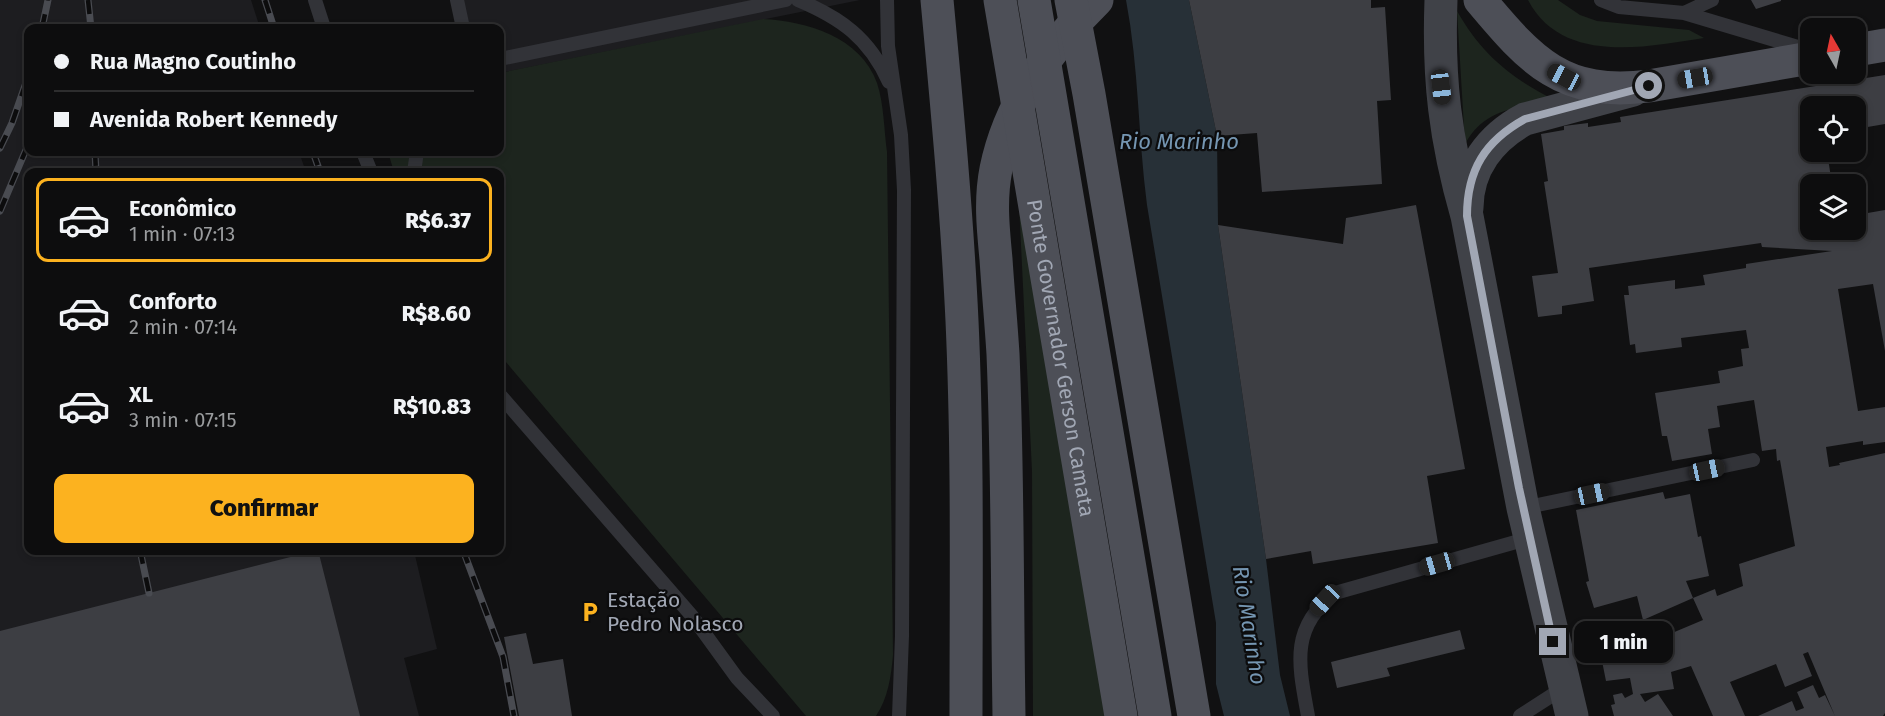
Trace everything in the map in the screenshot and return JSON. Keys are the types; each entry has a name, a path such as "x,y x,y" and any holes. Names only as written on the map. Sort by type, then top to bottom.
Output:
{"main road":[{"path":"937,0 953,181 962,323 966,444 966,716"},
{"name":"Ponte Governador Gerson Camata","path":"1000,0 1121,716"},
{"name":"Ponte Governador Gerson Camata","path":"1034,0 1155,716"},
{"path":"1441,0 1439,43 1446,131 1467,216 1526,523 1568,702"},
{"path":"1480,0 1512,39 1544,67 1584,84 1628,89 1800,60"},
{"path":"1490,0 1500,22 1512,39"},
{"path":"1009,716 1003,364 992,195 1003,142 1018,108 1035,75 1083,5"},
{"path":"1083,5 1089,94 1194,716"},
{"path":"1866,48 1885,45"},
{"path":"1467,216 1467,198 1471,179 1478,163 1488,147 1511,126 1525,119 1649,86"}],"lane":[{"path":"315,0 323,24"},
{"path":"457,0 462,24"},
{"path":"504,58 786,0"},
{"path":"798,0 828,13 857,35 880,63 895,94"},
{"path":"887,0 888,46 904,190 902,624 899,716"},
{"path":"1601,0 1619,7 1648,5 1683,7 1800,47"},
{"path":"1683,7 1712,0"},
{"path":"504,400 692,615 737,678 773,716"},
{"path":"1308,716 1300,672 1300,645 1309,620 1325,600 1335,593 1526,523 1753,460"},
{"path":"1520,716 1568,702"}],"shaded area":[{"path":"0,0 251,0 259,24 24,24 24,156 300,156 305,168 24,168 24,555 415,555 437,649 404,658 419,716 0,716"},
{"path":"451,0 860,0 504,72 504,24 456,24"},
{"path":"1528,0 1558,0 1580,15 1597,21 1689,30 1704,38 1632,47 1607,47 1583,43 1562,35 1543,21"},
{"path":"1457,11 1477,41 1500,64 1526,84 1557,101 1517,108 1493,116 1473,132 1465,144"},
{"path":"763,19 797,23 830,34 858,54 869,67 877,83 881,100 887,152 893,655 888,687 876,716 806,716 504,360 504,168 393,168 389,156 504,156 504,72"},
{"path":"1019,204 1108,716 1033,716 1032,471"}],"water":[{"name":"Rio Marinho","path":"1126,0 1189,0 1217,136 1218,225 1266,559 1280,675 1290,716 1224,716 1216,684 1216,623 1147,205 1134,51"}],"building":[{"path":"1189,0 1371,0 1371,8 1385,7 1391,100 1377,101 1382,184 1262,192 1257,133 1217,136"},
{"path":"1751,0 1781,0 1781,1 1756,9"},
{"path":"1885,75 1885,124 1866,127 1866,96 1800,96 1800,162 1829,162 1830,174 1800,174 1800,240 1866,240 1866,213 1885,210 1885,351 1873,284 1838,289 1858,411 1885,407 1885,442 1863,445 1863,441 1826,447 1829,467 1885,453 1885,713 1883,716 1835,716 1808,652 1803,654 1812,676 1785,687 1776,664 1730,682 1745,716 1713,716 1691,666 1671,672 1674,689 1640,694 1645,702 1658,694 1673,716 1614,716 1611,705 1615,704 1613,695 1622,693 1625,698 1633,694 1630,678 1606,681 1601,656 1665,636 1703,620 1693,598 1715,589 1717,596 1743,586 1739,564 1795,546 1780,460 1777,461 1776,449 1762,451 1754,400 1717,406 1720,427 1708,429 1712,454 1672,461 1667,436 1662,436 1655,393 1720,383 1718,371 1743,366 1741,349 1749,348 1746,330 1681,338 1682,347 1636,353 1635,344 1630,345 1624,295 1629,295 1628,286 1675,280 1675,289 1705,285 1703,275 1746,268 1746,264 1832,251 1762,247 1761,243 1589,268 1594,301 1562,306 1562,314 1538,317 1532,276 1558,273 1544,182 1548,181 1541,134 1564,130 1564,126 1588,123 1588,127 1621,122 1620,117 1828,84 1866,84 1866,78"},
{"path":"1416,205 1465,469 1427,476 1438,543 1313,564 1311,551 1266,559 1218,225 1343,244 1346,218"},
{"path":"1663,492 1665,499 1690,494 1698,537 1701,536 1709,576 1686,581 1693,598 1643,620 1637,596 1594,608 1586,582 1589,581 1576,510"},
{"path":"298,555 319,555 360,716 0,716 0,631"},
{"path":"1460,630 1465,649 1387,668 1390,676 1337,688 1331,662"},
{"path":"526,633 533,664 563,659 572,716 519,716 504,637"},
{"path":"1813,685 1819,698 1825,695 1835,716 1758,716 1792,701 1796,711 1804,708 1797,692"}],"railway":[{"path":"43,24 48,0"},
{"path":"88,0 91,24"},
{"path":"265,0 273,24"},
{"path":"0,148 24,88"},
{"path":"0,211 24,154"},
{"path":"95,156 96,168"},
{"path":"314,156 319,168"},
{"path":"141,555 149,593"},
{"path":"465,555 503,657 514,716"}],"place":[{"name":"Estação Pedro Nolasco","path":"590,612"}],"route":[{"path":"1553,642 1519,488 1467,216 1467,198 1471,179 1478,163 1488,147 1511,126 1525,119 1649,86"}]}
